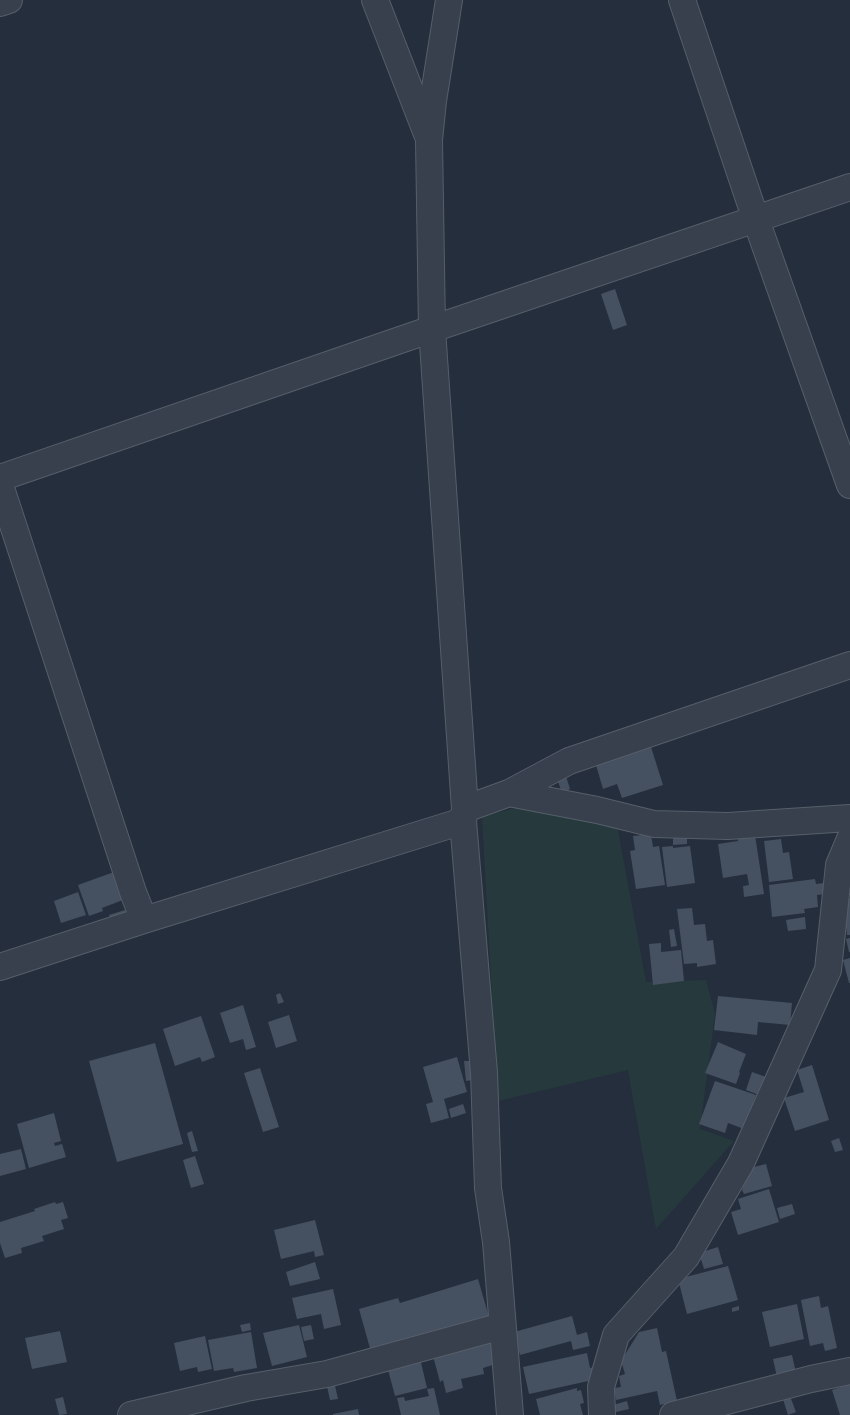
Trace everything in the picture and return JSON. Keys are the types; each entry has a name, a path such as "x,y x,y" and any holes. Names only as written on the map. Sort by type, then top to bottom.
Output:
{"street":[{"path":"0,3 9,0"},
{"path":"375,0 429,140"},
{"path":"449,0 432,101 429,140 432,329 464,815 484,1073 488,1188 496,1242 510,1415"},
{"path":"682,0 756,220 850,484"},
{"path":"0,478 850,187"},
{"path":"0,485 133,892 144,920"},
{"path":"0,967 464,815 569,761 850,665"},
{"path":"509,793 597,810 654,824 728,826 850,818"},
{"path":"602,1415 600,1387 616,1335 686,1257 741,1163 828,970 840,865 850,839"},
{"path":"132,1415 246,1388 327,1374 502,1326"},
{"path":"673,1415 811,1379 850,1372"}],"green space":[{"path":"519,807 617,825 646,982 706,980 715,1014 700,1129 734,1141 656,1229 628,1070 498,1101 482,817"}],"building":[{"path":"615,289 627,325 613,330 601,294"},
{"path":"651,747 663,785 622,798 617,784 603,789 596,765"},
{"path":"565,773 570,789 562,793 556,776"},
{"path":"651,834 653,847 659,846 665,885 636,889 630,851 635,850 633,836"},
{"path":"755,835 764,894 744,897 743,886 749,885 747,874 723,878 718,844 738,841 738,838"},
{"path":"673,838 687,838 687,844 673,845"},
{"path":"781,839 783,853 789,852 793,879 769,882 764,841"},
{"path":"673,846 673,848 690,846 695,883 667,887 662,847"},
{"path":"114,872 123,900 102,908 103,911 89,916 78,885"},
{"path":"815,879 816,884 824,883 825,894 817,895 818,907 804,909 805,913 772,917 769,885"},
{"path":"78,892 86,915 61,923 54,901"},
{"path":"850,898 850,935 847,935 843,899"},
{"path":"692,908 694,925 705,924 707,941 713,940 716,964 697,967 697,963 684,964 677,909"},
{"path":"125,910 126,916 111,921 109,915"},
{"path":"805,917 806,929 788,931 786,920"},
{"path":"674,929 677,946 671,947 669,930"},
{"path":"850,938 850,952 849,952 846,939"},
{"path":"661,943 661,952 681,950 684,981 653,985 649,944"},
{"path":"850,958 850,983 849,983 843,960"},
{"path":"280,993 284,1002 278,1004 276,995"},
{"path":"718,996 792,1003 790,1025 758,1022 757,1035 714,1030"},
{"path":"243,1005 256,1047 246,1050 243,1039 230,1043 220,1013"},
{"path":"289,1015 297,1041 276,1048 268,1022"},
{"path":"201,1016 215,1057 202,1062 200,1057 175,1066 163,1029"},
{"path":"718,1042 746,1054 736,1084 705,1073"},
{"path":"155,1043 183,1144 117,1162 89,1061"},
{"path":"457,1057 467,1092 444,1099 449,1118 431,1123 426,1104 433,1102 423,1067"},
{"path":"464,1061 471,1061 473,1080 466,1081"},
{"path":"812,1065 829,1120 795,1131 784,1098 804,1092 797,1070"},
{"path":"260,1068 279,1127 263,1132 244,1073"},
{"path":"752,1072 766,1077 759,1095 746,1090"},
{"path":"715,1081 756,1095 744,1129 728,1123 725,1133 699,1124"},
{"path":"463,1104 466,1113 451,1118 449,1109"},
{"path":"54,1113 61,1141 54,1143 55,1146 62,1144 66,1157 29,1168 17,1124"},
{"path":"192,1131 198,1151 192,1152 187,1133"},
{"path":"839,1138 843,1150 835,1152 831,1141"},
{"path":"21,1149 26,1169 0,1176 0,1154"},
{"path":"195,1156 204,1184 191,1188 183,1160"},
{"path":"766,1164 772,1186 744,1194 742,1190 750,1168"},
{"path":"769,1189 779,1222 738,1235 731,1212 741,1209 738,1199"},
{"path":"55,1202 56,1204 63,1202 68,1218 61,1220 64,1229 42,1236 44,1241 21,1248 22,1253 5,1258 0,1243 0,1222 35,1211 34,1209"},
{"path":"792,1204 795,1214 780,1219 777,1208"},
{"path":"315,1220 324,1255 315,1257 314,1251 281,1259 274,1230"},
{"path":"718,1247 723,1264 704,1269 699,1253"},
{"path":"315,1262 320,1279 290,1286 286,1272"},
{"path":"728,1266 738,1300 687,1314 678,1279"},
{"path":"478,1279 489,1317 371,1352 359,1309 398,1298 400,1303"},
{"path":"333,1289 341,1325 324,1329 321,1314 297,1319 292,1298"},
{"path":"819,1296 821,1308 828,1306 837,1348 825,1351 823,1343 810,1346 801,1300"},
{"path":"797,1304 804,1339 770,1347 762,1312"},
{"path":"739,1306 739,1310 732,1312 732,1308"},
{"path":"572,1316 577,1335 587,1332 590,1346 573,1350 571,1341 520,1355 514,1332"},
{"path":"250,1323 251,1330 242,1332 240,1325"},
{"path":"299,1325 307,1357 272,1366 263,1333"},
{"path":"311,1325 314,1339 304,1341 301,1327"},
{"path":"657,1328 662,1352 666,1351 677,1401 660,1405 657,1391 616,1400 614,1388 621,1387 619,1376 625,1374 621,1361 639,1332"},
{"path":"60,1331 67,1362 32,1369 25,1338"},
{"path":"251,1332 257,1368 234,1372 233,1368 214,1371 208,1340"},
{"path":"205,1336 212,1369 198,1372 197,1367 180,1371 174,1343"},
{"path":"490,1342 496,1364 483,1368 484,1374 461,1379 463,1388 446,1393 443,1380 440,1382 432,1352"},
{"path":"587,1353 590,1368 599,1366 593,1380 529,1394 523,1367"},
{"path":"792,1355 796,1373 777,1377 773,1359"},
{"path":"420,1358 427,1388 395,1396 387,1366"},
{"path":"334,1381 338,1399 330,1400 326,1382"},
{"path":"850,1384 850,1415 840,1415 832,1390"},
{"path":"434,1388 440,1415 401,1415 397,1398 404,1397 405,1401 429,1396 427,1389"},
{"path":"577,1388 577,1391 581,1390 584,1403 580,1404 583,1415 540,1415 536,1399"},
{"path":"790,1396 796,1412 788,1415 783,1399"},
{"path":"63,1397 67,1414 59,1415 55,1399"},
{"path":"627,1401 629,1409 616,1412 613,1405"},
{"path":"358,1409 359,1415 333,1415 333,1414"}]}
